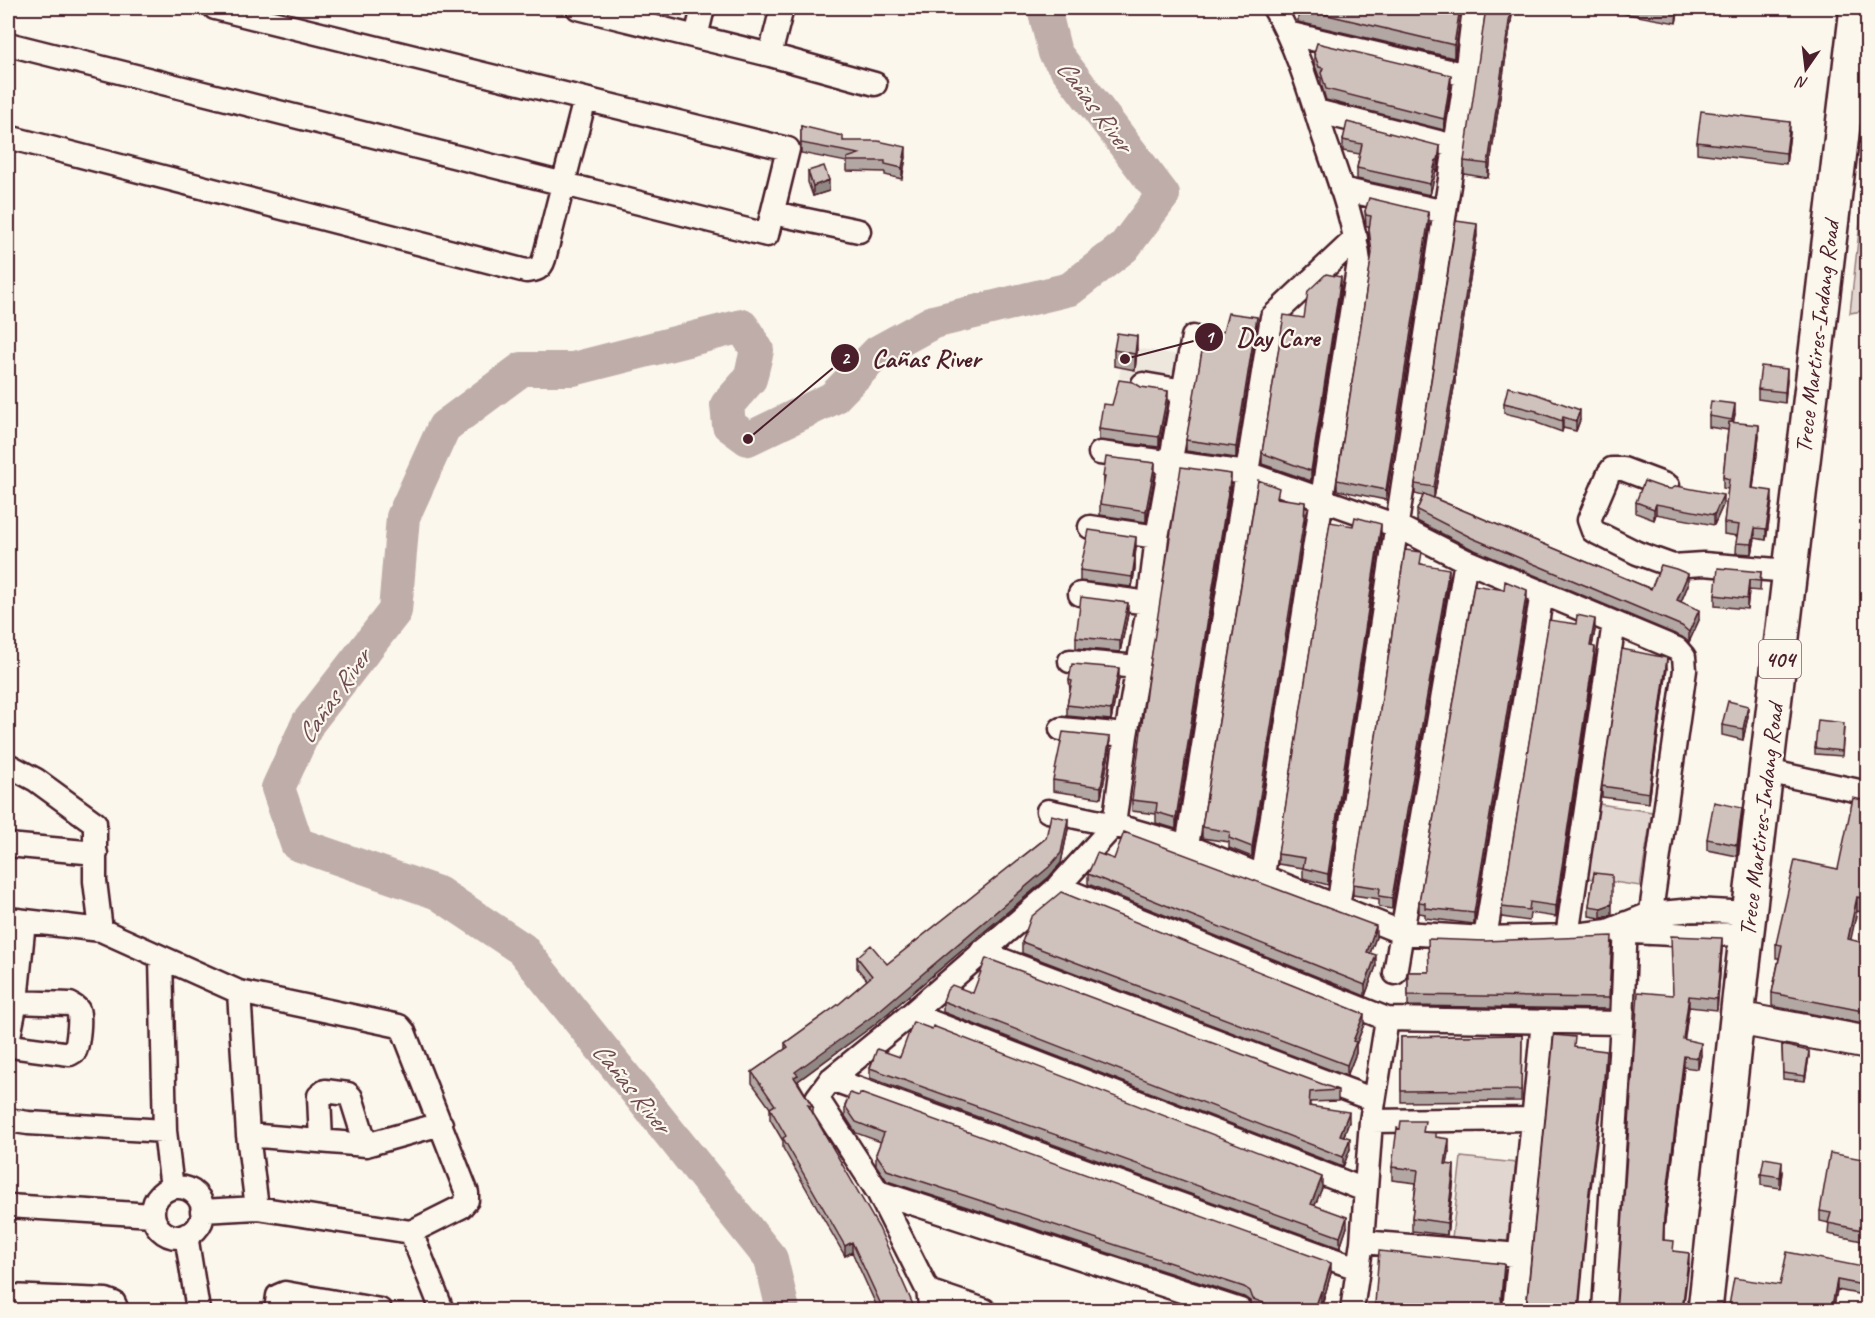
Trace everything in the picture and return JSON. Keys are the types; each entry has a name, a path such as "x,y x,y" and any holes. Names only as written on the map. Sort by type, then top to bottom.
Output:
{"main road":[{"name":"Trece Martires-Indang Road","path":"1705,1311 1737,1018 1857,8"}],"street":[{"path":"8,44 767,235 788,148 585,99 249,12 215,8"},
{"path":"578,8 620,13 696,37 875,84"},
{"path":"696,37 703,8"},
{"path":"770,55 782,8"},
{"path":"1263,875 1359,262 1356,238 1316,111 1287,33 1274,8"},
{"path":"1338,908 1466,75 1474,8"},
{"path":"1287,33 1466,75"},
{"path":"8,137 526,271 536,270 542,266 585,99"},
{"path":"1316,111 1454,146"},
{"path":"1341,189 1445,212"},
{"path":"773,213 859,231"},
{"path":"1187,846 1272,317 1356,238"},
{"path":"984,1311 929,1301 878,1192 817,1098 831,1079 911,1014 1058,886 1114,825 1126,735 1149,603 1157,537 1192,338"},
{"path":"1143,384 1184,391"},
{"path":"1100,453 1246,473 1397,526 1466,561 1677,649 1684,657 1685,670 1632,927 1622,1023 1604,1311"},
{"path":"1668,486 1623,469 1612,469 1589,520 1590,526 1593,531 1637,553 1673,566 1703,564 1790,571"},
{"path":"1090,526 1157,537"},
{"path":"1395,973 1466,561"},
{"path":"1485,938 1542,593"},
{"path":"1080,594 1149,603"},
{"path":"1567,936 1614,623"},
{"path":"1070,661 1138,667"},
{"path":"1061,729 1126,735"},
{"path":"8,765 36,780 95,823 95,881 101,930"},
{"path":"1767,771 1868,793"},
{"path":"1048,811 1114,825 1187,846 1403,933 1449,938 1567,936 1632,927 1693,910 1748,924"},
{"path":"8,846 96,854"},
{"path":"1058,886 1387,1019 1622,1023"},
{"path":"16,1002 16,920 101,930 239,992 399,1026 404,1032 468,1193 467,1200 461,1207 411,1232 257,1208 202,1211"},
{"path":"981,952 1373,1110 1533,1119"},
{"path":"161,957 165,1131 172,1188"},
{"path":"239,992 248,1135 257,1208"},
{"path":"911,1014 1365,1190"},
{"path":"1737,1018 1868,1043"},
{"path":"1352,1311 1362,1242 1373,1110 1387,1019"},
{"path":"1514,1311 1543,1021"},
{"path":"831,1079 1357,1268"},
{"path":"321,1141 319,1096 325,1091 344,1093 351,1097 366,1145"},
{"path":"8,1120 165,1131"},
{"path":"248,1135 366,1145 441,1124"},
{"path":"181,1187 196,1196 202,1211 198,1226 186,1235 178,1237 161,1230 153,1215 153,1205 164,1191 181,1187"},
{"path":"878,1192 1240,1311"},
{"path":"8,1206 153,1215"},
{"path":"411,1232 442,1311"},
{"path":"186,1235 198,1311"},
{"path":"1362,1242 1519,1255"},
{"path":"276,1311 278,1296 285,1293 380,1311"},
{"path":"8,1296 106,1300 114,1303 117,1311"}],"shaded area":[{"path":"1867,158 1867,310 1850,313"},
{"path":"1124,346 1186,356 1181,388 1119,378"},
{"path":"1599,804 1652,812 1640,886 1587,878"},
{"path":"1461,1157 1516,1163 1507,1244 1452,1238"}],"building":[{"path":"1298,8 1460,8 1454,45"},
{"path":"1486,8 1511,8 1488,164 1464,161"},
{"path":"1317,43 1451,75 1444,119 1326,89 1321,73 1323,68 1319,67 1314,53"},
{"path":"1701,111 1790,122 1786,153 1697,142"},
{"path":"1347,122 1440,146 1430,184 1357,168 1362,144 1343,140"},
{"path":"801,126 843,136 843,141 878,141 906,147 902,168 885,164 885,161 847,161 847,158 859,154 801,143"},
{"path":"824,166 829,180 813,186 808,171"},
{"path":"1369,198 1428,212 1429,217 1386,490 1337,480 1372,253 1369,229 1371,216 1366,215 1365,211"},
{"path":"1456,221 1477,224 1453,372 1455,372 1434,487 1415,484"},
{"path":"1326,274 1341,277 1311,471 1262,453 1284,315 1304,318 1308,291"},
{"path":"1228,313 1257,317 1236,447 1186,440 1206,329 1223,332"},
{"path":"1117,333 1137,336 1135,354 1114,350"},
{"path":"1761,366 1787,369 1785,392 1758,389"},
{"path":"1119,380 1133,382 1141,387 1168,391 1159,437 1099,429 1103,404 1112,405"},
{"path":"1508,387 1536,394 1580,410 1576,421 1563,417 1562,421 1537,411 1504,403"},
{"path":"1711,401 1735,404 1732,420 1709,416"},
{"path":"1729,422 1759,425 1752,488 1772,491 1766,529 1755,528 1752,544 1736,543 1739,525 1724,523 1729,479 1723,477"},
{"path":"1868,436 1868,454 1865,454"},
{"path":"1106,457 1155,463 1146,511 1100,504"},
{"path":"1181,467 1231,474 1176,818 1156,812 1157,803 1132,800 1147,685"},
{"path":"1258,480 1279,488 1277,498 1305,502 1252,847 1229,838 1230,832 1202,827"},
{"path":"1644,481 1664,488 1671,489 1677,486 1723,495 1714,515 1656,504 1654,509 1636,502"},
{"path":"1424,494 1651,589 1661,565 1688,574 1677,600 1699,610 1689,632 1682,626 1472,538 1417,510"},
{"path":"1355,517 1381,524 1328,874 1303,868 1305,858 1278,854 1330,522 1353,526"},
{"path":"1089,530 1136,537 1132,577 1080,570"},
{"path":"1405,550 1422,552 1420,564 1449,569 1392,898 1379,896 1380,888 1353,884"},
{"path":"1718,568 1761,572 1760,581 1749,580 1747,599 1715,595"},
{"path":"1505,581 1527,590 1474,913 1425,908 1425,903 1419,902 1474,585 1504,590"},
{"path":"1081,597 1128,603 1120,641 1076,637"},
{"path":"1577,615 1595,619 1590,646 1595,647 1556,906 1530,902 1529,910 1502,907 1549,620 1576,624"},
{"path":"1622,649 1667,658 1649,793 1602,786"},
{"path":"1072,664 1119,668 1111,710 1067,705 1072,681 1069,680"},
{"path":"1728,701 1748,706 1743,729 1722,725"},
{"path":"1818,720 1844,723 1842,751 1815,748"},
{"path":"1063,732 1110,737 1101,787 1053,780"},
{"path":"1853,798 1868,801 1868,900 1857,897 1848,939 1868,944 1868,1012 1772,993 1782,945 1776,944 1795,860 1838,869"},
{"path":"1714,802 1742,808 1737,845 1707,839"},
{"path":"1051,815 1068,819 1061,853 1049,867 874,1015 795,1072 798,1075 794,1077 813,1107 808,1105 879,1228 914,1307 907,1311 884,1311 852,1242 845,1246 783,1138 786,1136 770,1108 775,1105 752,1072 788,1047 785,1043 839,1004 872,976 857,957 871,945 887,964 1046,838"},
{"path":"1124,832 1376,926 1367,952 1376,955 1365,985 1088,874 1097,853 1114,859"},
{"path":"1594,873 1612,875 1612,904 1601,908 1589,906"},
{"path":"1061,892 1364,1014 1353,1041 1356,1042 1347,1065 1022,942 1031,917"},
{"path":"1612,936 1609,998 1408,995 1408,972 1429,972 1428,939 1485,941"},
{"path":"1671,936 1722,938 1717,999 1689,996 1683,1039 1701,1043 1698,1058 1684,1056 1663,1240 1674,1241 1673,1251 1689,1253 1682,1311 1611,1311 1616,1306 1617,1300 1638,992 1673,995"},
{"path":"986,958 1338,1090 1310,1092 1309,1106 1349,1112 1340,1135 1350,1138 1343,1157 943,1001 947,990 952,985 973,993"},
{"path":"913,1022 932,1029 933,1026 1322,1177 1311,1204 1347,1217 1340,1237 870,1068 877,1049 900,1057"},
{"path":"1522,1035 1521,1090 1401,1091 1401,1037"},
{"path":"1554,1035 1575,1037 1574,1047 1606,1051 1589,1192 1578,1311 1521,1311 1525,1308 1527,1301"},
{"path":"1782,1045 1809,1051 1805,1076 1783,1073"},
{"path":"850,1093 859,1096 860,1093 1331,1263 1323,1291 1321,1291 1314,1311 1285,1311 1253,1299 1250,1291 1244,1287 887,1170 876,1154 884,1133 856,1122 845,1106"},
{"path":"1401,1121 1425,1121 1423,1132 1436,1133 1436,1137 1449,1139 1445,1164 1454,1165 1447,1223 1412,1218 1418,1170 1392,1167 1397,1128 1400,1129"},
{"path":"1830,1153 1868,1160 1868,1199 1862,1230 1828,1223 1831,1213 1820,1211"},
{"path":"1764,1158 1782,1161 1780,1177 1761,1174"},
{"path":"1379,1251 1504,1264 1501,1298 1502,1305 1507,1311 1442,1311 1375,1304"},
{"path":"1787,1252 1868,1268 1868,1286 1837,1280 1831,1311 1728,1311 1734,1278 1780,1285"}],"waterway":[{"name":"Cañas River","path":"783,1310 771,1259 522,949 438,893 297,844 278,788 308,723 395,611 403,517 444,427 522,369 573,369 742,326 757,350 750,379 727,405 729,425 748,439 833,398 878,352 933,322 1070,289 1124,247 1163,195 1055,53 1044,8"}],"place":[{"name":"Day Care","path":"1125,359"},
{"name":"Cañas River","path":"748,439"}]}
